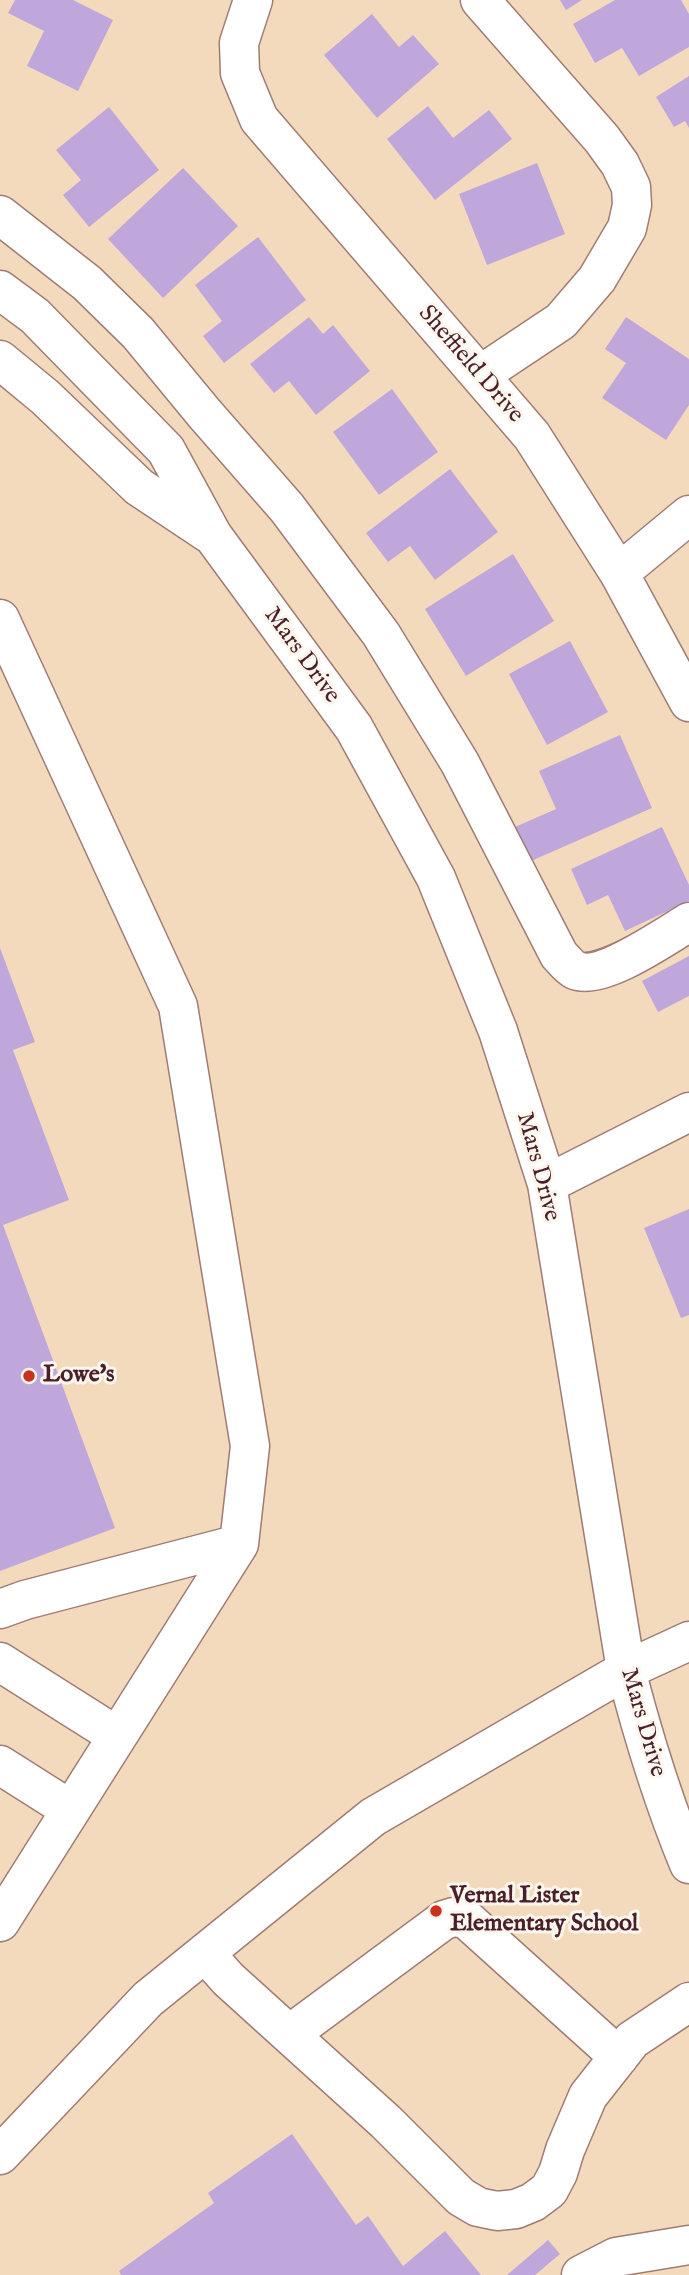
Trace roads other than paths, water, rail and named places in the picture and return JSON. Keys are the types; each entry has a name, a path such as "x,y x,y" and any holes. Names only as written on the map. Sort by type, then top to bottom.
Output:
{"street":[{"name":"Sheffield Drive","path":"253,0 239,43 240,73 259,120 532,436 619,573 689,702"},
{"path":"480,0 603,139 631,187 632,205 627,229 597,279 561,321 480,375"},
{"path":"0,215 87,284 138,333 287,508 381,634 460,763 559,955 575,970 601,970 689,922"},
{"name":"Mars Drive","path":"0,290 35,316 166,450 213,536 354,728 436,878 498,1031 547,1184 626,1670 646,1747 689,1864"},
{"name":"Mars Drive","path":"0,360 45,397 139,487 213,536"},
{"path":"619,573 689,515"},
{"path":"0,620 178,1006 250,1446 239,1544 71,1810 4,1904"},
{"path":"547,1184 689,1112"},
{"path":"0,1609 25,1600 239,1544"},
{"path":"0,2155 148,1999 373,1817 626,1670 689,1641"},
{"path":"0,1662 117,1736"},
{"path":"0,1765 71,1810"},
{"path":"290,2035 444,1920 454,1917 467,1919 619,2057"},
{"path":"205,1953 228,1979 386,2122 461,2197 478,2207 497,2211 516,2209 533,2202 548,2190 558,2174 587,2096 632,2040 689,2002"},
{"path":"580,2275 616,2257 632,2265 689,2245"}],"place":[{"name":"Lowe's","path":"29,1376"},
{"name":"Vernal Lister Elementary School","path":"436,1911"}]}
